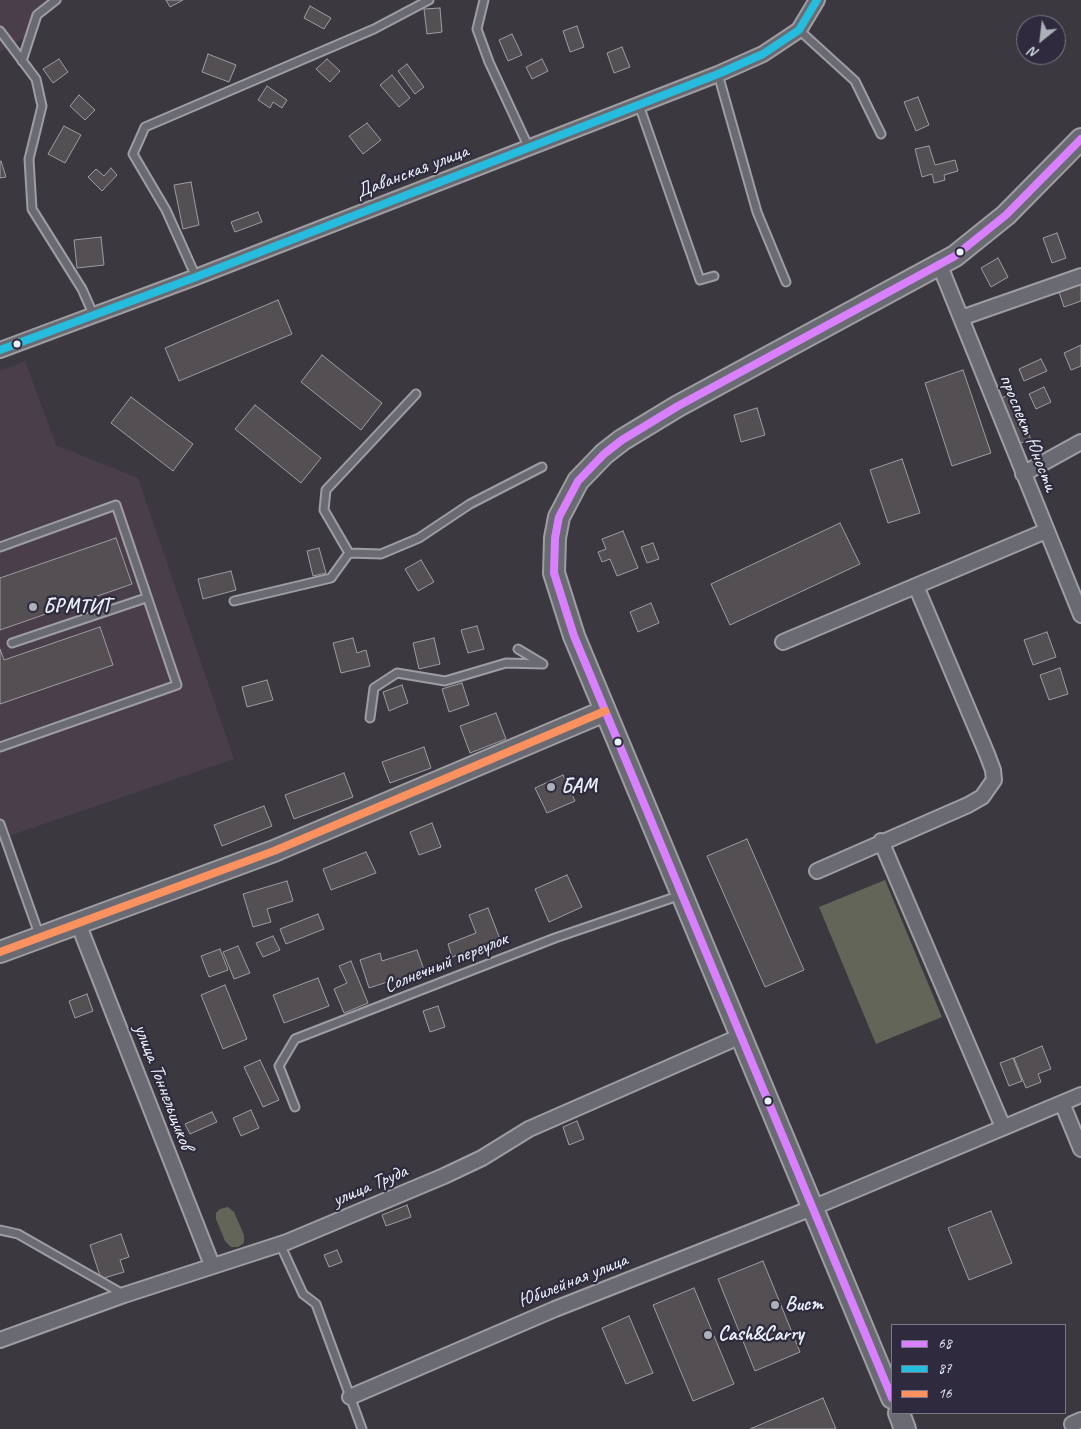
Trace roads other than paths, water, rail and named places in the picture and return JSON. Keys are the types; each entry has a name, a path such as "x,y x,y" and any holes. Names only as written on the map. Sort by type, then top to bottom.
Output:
{"street":[{"name":"Даванская улица","path":"0,350 196,277 718,74 764,54 799,30 817,0"},
{"path":"891,1396 568,621 554,573 554,548 559,517 578,481 604,454 647,423 940,266 970,245 1006,215 1081,138"},
{"name":"проспект Юности","path":"940,266 1081,615"},
{"path":"960,318 1081,276"},
{"path":"1023,474 1081,442"},
{"path":"783,642 1046,531"},
{"path":"817,871 881,841 975,802 990,788 994,776 988,754 916,586"},
{"path":"0,952 274,851 605,711"},
{"path":"881,841 1003,1128"},
{"name":"улица Тоннельщиков","path":"78,923 212,1266"},
{"name":"улица Труда","path":"0,1340 124,1295 280,1244 444,1176 482,1158 529,1129 741,1036"},
{"name":"Юбилейная улица","path":"350,1397 548,1312 812,1208 1081,1095"},
{"path":"1062,1103 1081,1148"},
{"path":"898,1414 905,1429"}],"lane":[{"path":"22,61 37,15 56,0"},
{"path":"196,277 166,210 133,154 145,127 183,109 251,83 365,33 429,0"},
{"path":"484,0 477,29 489,62 529,148"},
{"path":"799,30 855,81 880,134"},
{"path":"0,31 36,79 42,106 29,159 32,209 82,289 94,316"},
{"path":"718,74 757,212 786,282"},
{"path":"639,105 700,280 714,276"},
{"path":"349,553 324,510 326,490 416,394"},
{"path":"349,553 381,554 412,541 470,504 542,468"},
{"path":"0,546 116,505 177,685 0,747"},
{"path":"234,601 331,578 349,553"},
{"path":"12,643 146,598"},
{"path":"370,718 374,688 397,673 445,681 506,663 543,664 518,649"},
{"path":"0,824 40,937"},
{"name":"Солнечный переулок","path":"295,1107 279,1066 295,1040 555,938 681,895"},
{"path":"0,1230 18,1234 124,1295"},
{"path":"280,1244 303,1294 316,1304 362,1429"}],"place":[{"name":"БРМТИТ","path":"33,607"},
{"name":"БАМ","path":"551,787"},
{"name":"Вист","path":"775,1305"},
{"name":"Cash&Carry","path":"708,1335"}]}
